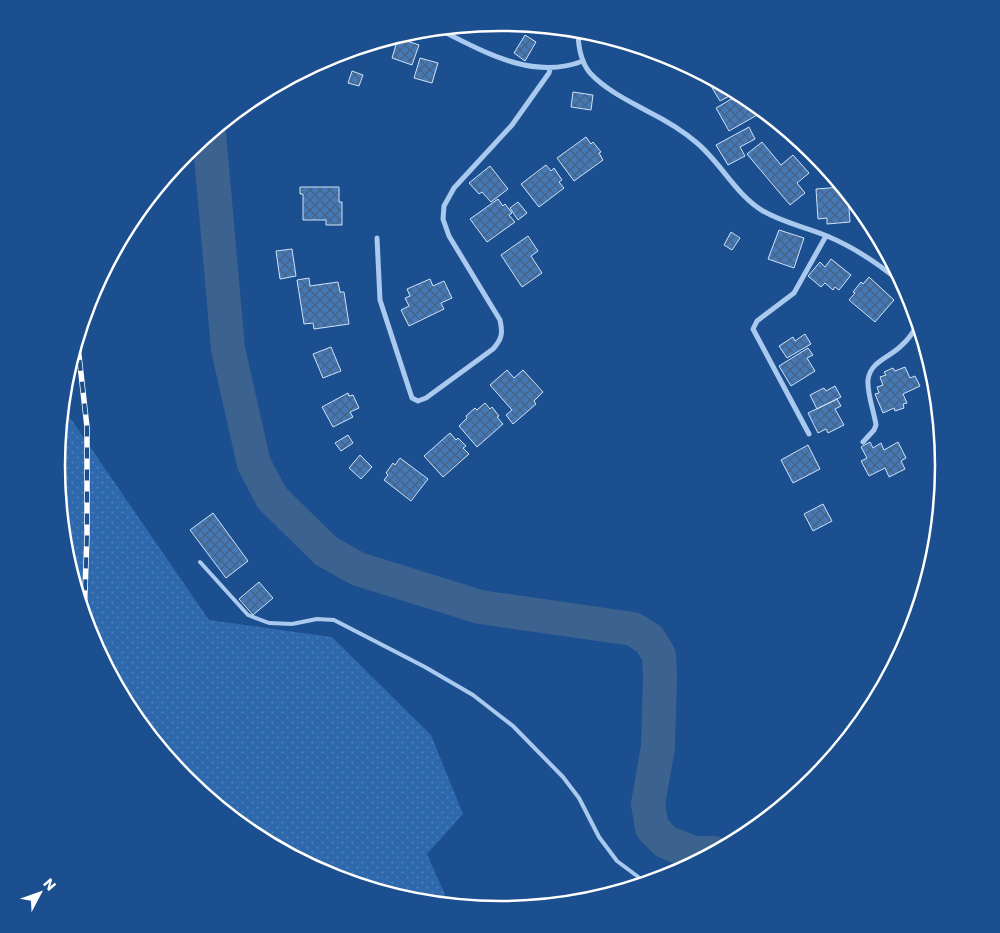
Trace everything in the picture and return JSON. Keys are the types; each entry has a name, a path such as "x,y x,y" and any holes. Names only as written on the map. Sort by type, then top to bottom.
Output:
{"street":[{"path":"449,34 503,60 527,66 569,67 583,61"},
{"path":"578,39 583,61 590,72 612,92 678,128 699,144 758,208 774,217 856,248 889,273"},
{"path":"377,238 380,300 412,398 418,401 426,398 500,342 503,332 500,320 449,236 443,219 444,206 454,188 512,125 549,73 550,68"},
{"path":"809,434 753,328 757,321 794,293 826,236"},
{"path":"863,442 876,425 869,392 868,380 870,373 878,362 901,347 913,331"}],"lane":[{"path":"200,562 248,615 269,623 292,624 317,619 334,620 425,667 473,695 513,726 563,777 578,798 599,837 617,861 641,879"}],"shaded area":[{"path":"68,414 209,620 332,637 431,735 463,814 427,854 447,898 387,887 333,869 282,843 235,812 192,774 155,731 123,684 110,659 98,633 80,579 68,523 65,466"}],"building":[{"path":"525,35 536,42 525,61 514,53"},
{"path":"408,41 419,45 412,65 392,58 396,44"},
{"path":"420,58 438,63 432,83 414,78"},
{"path":"352,71 363,75 359,86 348,83"},
{"path":"711,86 728,97 720,101"},
{"path":"573,92 593,95 591,110 571,107"},
{"path":"732,99 757,115 729,131 716,108"},
{"path":"749,127 755,139 740,147 745,156 728,165 716,145"},
{"path":"586,137 601,152 599,153 603,160 574,181 557,158"},
{"path":"762,142 781,165 793,155 809,173 797,183 805,193 790,205 747,154"},
{"path":"546,165 551,171 554,168 562,180 559,182 564,188 539,207 521,184"},
{"path":"490,166 508,189 491,202 482,192 479,194 469,183"},
{"path":"300,187 339,187 339,202 342,202 342,225 326,225 326,220 303,220 303,194 300,194"},
{"path":"833,188 849,207 850,222 827,224 827,218 818,219 816,189"},
{"path":"498,199 512,213 509,215 515,222 487,242 470,219"},
{"path":"518,202 527,213 518,220 510,208"},
{"path":"779,230 804,238 794,268 768,259"},
{"path":"731,232 740,238 732,250 724,245"},
{"path":"528,236 538,251 531,256 542,273 522,287 501,255"},
{"path":"292,249 296,276 280,279 276,251"},
{"path":"831,259 851,275 839,290 835,287 833,290 825,283 821,287 808,276 820,262 825,267"},
{"path":"869,277 894,300 875,322 849,300 861,282 863,284"},
{"path":"309,278 310,286 338,282 340,292 344,292 349,324 314,329 313,323 304,324 297,280"},
{"path":"430,279 433,286 444,281 452,298 441,303 444,309 409,326 401,310 409,306 405,298 410,296 407,289"},
{"path":"805,334 811,344 787,358 779,346 793,337 795,341"},
{"path":"331,347 341,371 323,378 313,354"},
{"path":"808,348 813,355 807,358 815,371 791,386 779,366"},
{"path":"905,367 910,378 915,376 920,386 903,394 907,403 903,404 904,408 895,411 894,408 883,413 875,394 879,393 877,387 883,385 880,377 886,375 884,372 893,368 895,371"},
{"path":"507,370 514,378 523,370 543,392 534,401 536,404 513,424 506,415 512,410 490,385"},
{"path":"835,386 841,397 817,409 810,395 824,388 826,391"},
{"path":"348,393 349,396 353,395 359,408 350,412 353,417 333,427 322,407"},
{"path":"837,399 841,406 835,409 844,425 828,433 826,429 818,433 808,413"},
{"path":"485,403 490,409 492,407 503,424 477,447 459,426 475,408 477,410"},
{"path":"450,433 456,440 458,438 466,446 463,448 469,454 443,477 424,456"},
{"path":"348,435 353,443 341,451 335,443"},
{"path":"870,442 873,448 881,443 884,450 898,442 906,458 901,461 905,469 889,477 885,468 869,476 861,461 867,458 861,447"},
{"path":"808,445 820,469 793,483 781,460"},
{"path":"360,455 372,467 361,479 349,468"},
{"path":"400,458 428,479 411,501 384,480 388,475 386,473 393,463 395,465"},
{"path":"823,504 832,521 813,531 804,514"},
{"path":"213,513 248,561 226,578 190,530"},
{"path":"259,582 273,598 253,615 239,599"}],"waterway":[{"path":"210,142 228,349 254,464 272,498 326,551 358,569 480,607 633,629 649,639 659,655 660,678 658,747 648,804 652,828 666,842 694,853 700,853"}],"railway":[{"path":"79,357 87,427 85,595"}]}
